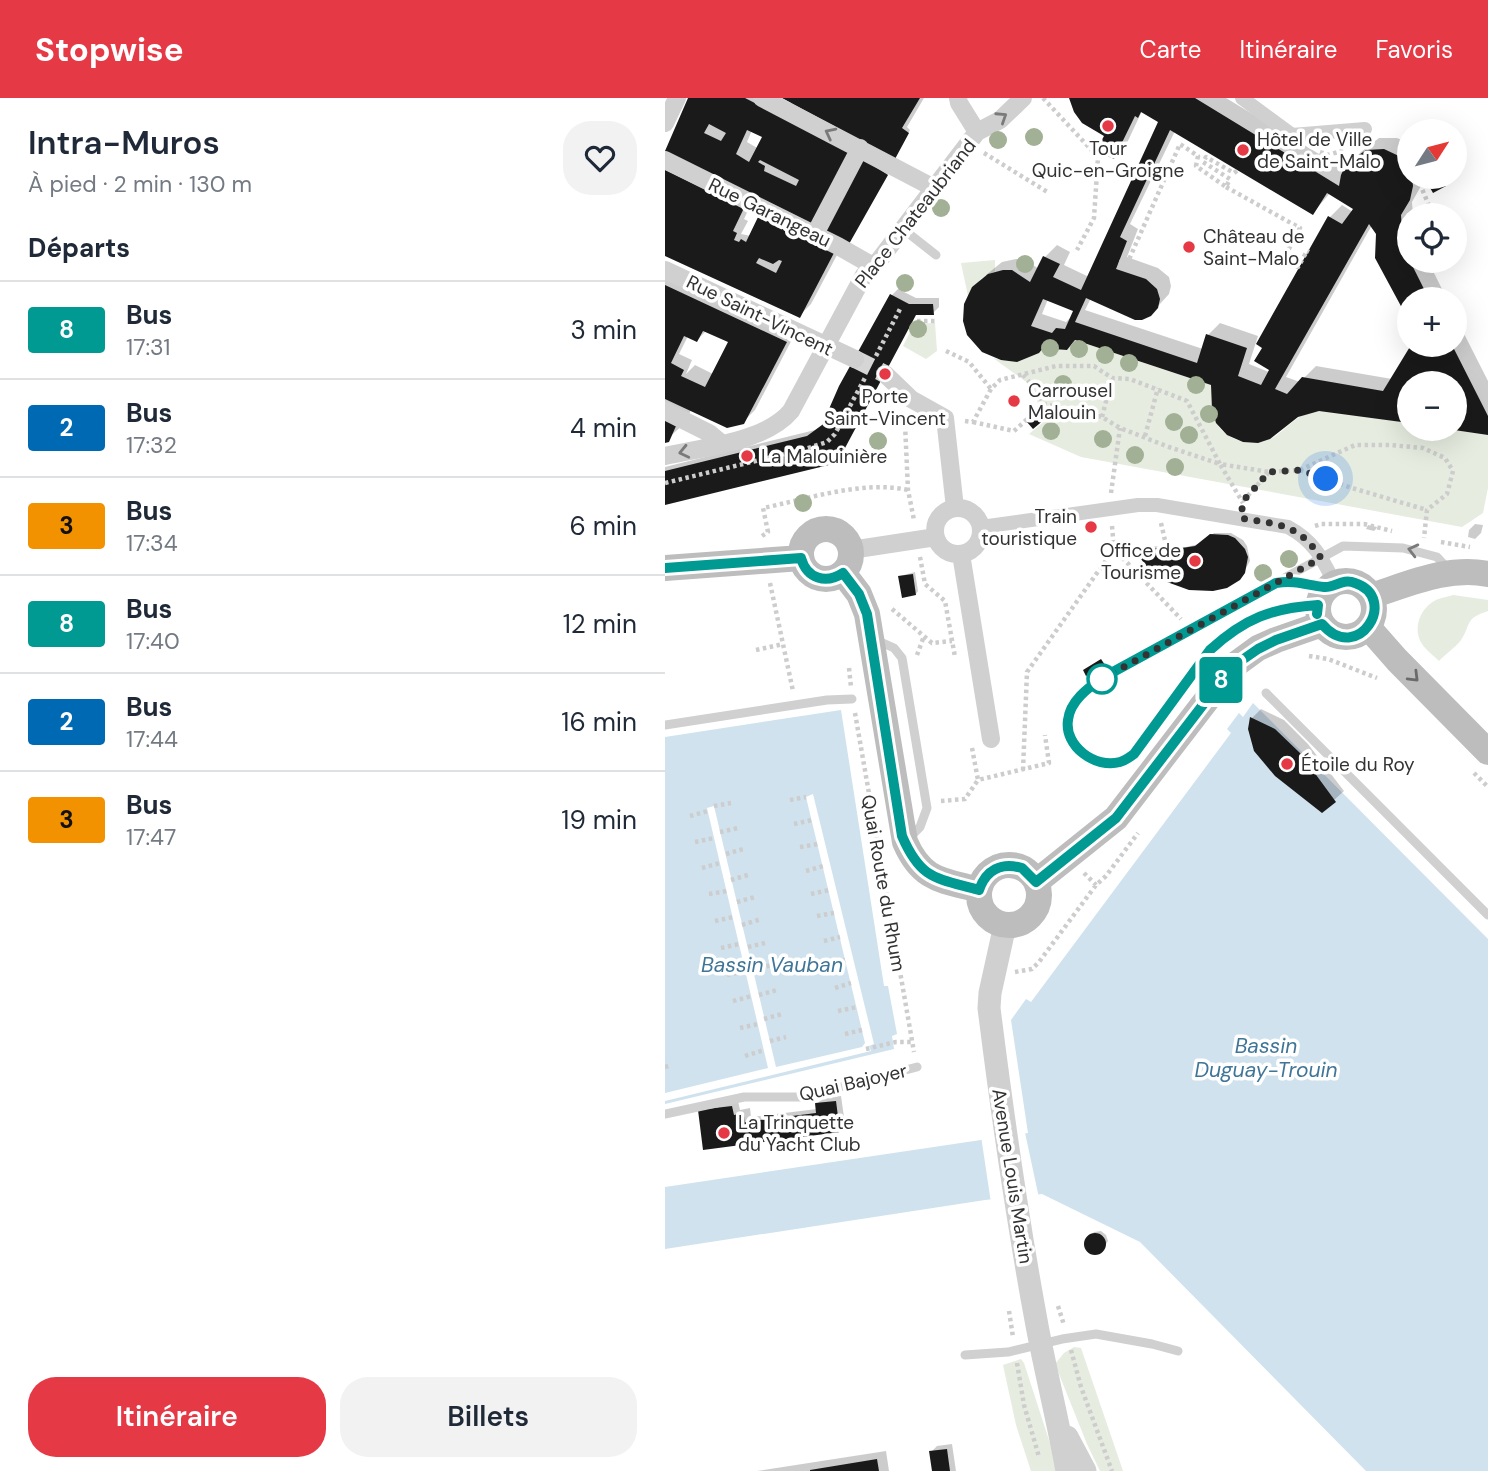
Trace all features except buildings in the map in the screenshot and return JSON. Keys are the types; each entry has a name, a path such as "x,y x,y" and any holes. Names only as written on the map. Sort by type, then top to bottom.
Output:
{"main road":[{"path":"847,561 829,579 814,576 803,566 803,543 808,536 821,529 837,531 848,542 847,561 867,614 905,842 919,868 936,878 979,890"},
{"path":"665,568 801,558"},
{"path":"1371,596 1450,571 1488,574"},
{"path":"1036,882 1116,818 1232,667 1351,582 1359,584 1371,596 1374,612 1368,627 1361,634 1344,638 1328,631 1326,600"},
{"path":"1368,627 1488,752"},
{"path":"1002,866 1022,868 1036,882 1038,900 1030,916 1023,922 1005,925 988,917 982,909 979,890 987,875 1002,866"}],"street":[{"path":"665,123 677,98"},
{"path":"762,98 934,188"},
{"path":"958,98 973,138"},
{"name":"Place Chateaubriand","path":"665,456 750,436 776,426 791,411 857,285 973,138 1000,120 1023,98"},
{"path":"1242,98 1292,135 1366,129"},
{"path":"815,234 860,148"},
{"name":"Rue Garangeau","path":"665,160 815,234 873,266"},
{"name":"Rue Saint-Vincent","path":"665,270 855,359"},
{"path":"885,374 911,399 945,418 955,508"},
{"path":"665,411 709,433 721,443"},
{"path":"981,527 1157,505 1288,527 1303,535 1321,558 1326,600"},
{"path":"955,508 967,510 974,515 981,527 976,545 961,554 942,548 935,531 939,519 955,508"},
{"path":"847,561 936,537"},
{"path":"961,554 991,739"},
{"name":"Avenue Louis Martin","path":"1005,925 989,1008 1041,1344 1060,1425 1067,1471"},
{"name":"Avenue Louis Martin","path":"1060,1425 1086,1471"}],"lane":[{"path":"903,229 936,255"},
{"path":"1326,600 1276,610 1246,623 1224,637 1210,650 1134,754 1120,762 1105,763 1090,758 1076,748 1068,733 1068,719 1074,705 1086,690 1102,678 1343,546 1403,548 1437,557 1450,571"},
{"path":"1276,583 1301,581 1326,600"},
{"path":"1266,693 1488,915"},
{"path":"665,725 852,699"},
{"name":"Quai Bajoyer","path":"665,1114 744,1097 803,1097 917,1067"},
{"path":"965,1354 1008,1352 1096,1334 1152,1344 1178,1352"}],"path":[{"path":"1043,98 1098,158 1094,218 1077,250"},
{"path":"973,138 1049,193"},
{"path":"1119,262 1127,264 1180,144 1198,156 1196,166 1226,187 1300,228 1284,258 1298,267 1308,251"},
{"path":"1226,187 1230,179 1203,162 1206,157 1236,172"},
{"path":"917,321 935,321"},
{"path":"946,351 969,362 991,389"},
{"path":"973,422 991,389 1000,380 1056,366 1094,366 1112,378 1130,379 1187,401 1243,501"},
{"path":"1023,375 1044,404 1102,417 1120,428 1220,464 1269,472 1300,470 1356,445 1423,448 1445,458 1453,471 1447,494 1427,510 1423,542 1448,541 1475,548"},
{"path":"1102,417 1112,378"},
{"path":"1145,436 1158,388"},
{"path":"945,418 1014,431 1044,404"},
{"path":"1120,428 1110,509 1114,549 1183,622"},
{"path":"1300,470 1427,510"},
{"path":"1241,518 1243,501 1269,472"},
{"path":"762,540 762,535 768,533 763,508 865,488 891,486 908,490"},
{"path":"1157,505 1167,549"},
{"path":"1023,770 1027,671 1114,549"},
{"path":"770,582 796,705"},
{"path":"892,608 932,643 952,641"},
{"path":"756,650 783,644"},
{"path":"1305,656 1328,659 1377,678"},
{"name":"Quai Route du Rhum","path":"852,699 917,1067"},
{"path":"1045,735 1047,748"},
{"path":"790,800 806,797"},
{"path":"714,806 731,803"},
{"path":"690,816 708,811"},
{"path":"794,824 812,820"},
{"path":"720,832 738,828"},
{"path":"695,842 714,838"},
{"path":"800,847 818,844"},
{"path":"726,854 743,849"},
{"path":"702,868 720,863"},
{"path":"806,871 823,866"},
{"path":"1010,973 1032,969 1087,899 1096,885 1079,869"},
{"path":"731,880 751,874"},
{"path":"811,894 829,890"},
{"path":"709,894 727,891"},
{"path":"737,902 755,897"},
{"path":"817,916 834,913"},
{"path":"715,921 733,917"},
{"path":"742,925 761,919"},
{"path":"824,941 840,937"},
{"path":"748,947 765,943"},
{"path":"721,948 739,944"},
{"path":"828,964 845,960"},
{"path":"753,970 771,965"},
{"path":"727,975 745,971"},
{"path":"835,988 851,983"},
{"path":"759,995 777,990"},
{"path":"733,1001 751,996"},
{"path":"838,1011 857,1007"},
{"path":"764,1019 782,1014"},
{"path":"740,1028 758,1024"},
{"path":"845,1034 862,1030"},
{"path":"770,1041 786,1037"},
{"path":"866,1049 896,1042 912,1042"},
{"path":"745,1056 764,1050"}],"shaded area":[{"path":"995,260 995,271 981,279 968,296 961,263"},
{"path":"935,323 937,351 926,359 903,346 914,324"},
{"path":"1075,340 1211,385 1216,422 1227,435 1243,442 1269,439 1300,417 1318,411 1397,421 1397,441 1467,441 1467,432 1488,435 1488,488 1483,513 1462,527 1081,457 1029,434 1047,419 1039,409 1035,391 993,358 1023,359 1036,353 1048,342 1053,343 1054,349 1067,350"},
{"path":"1453,595 1488,600 1488,611 1472,619 1461,640 1439,661 1419,638 1419,619 1430,604"},
{"path":"1074,1347 1081,1348 1123,1471 1100,1471 1055,1364 1064,1353"},
{"path":"1021,1359 1059,1471 1031,1471 1016,1425 1003,1365"}],"water":[{"name":"Bassin Duguay-Trouin","path":"1253,703 1488,939 1488,1471 1366,1471 1140,1242 1042,1194 985,1200 665,1249 665,1187 1028,1133 1011,1020 1026,999 1031,1002 1231,733 1227,729 1239,713 1243,717"},
{"name":"Bassin Vauban","path":"841,710 884,986 888,986 897,1034 892,1036 894,1049 665,1104 665,737"}],"pier":[{"path":"813,794 874,1044 869,1046 871,1051 665,1101 665,1093 768,1068 707,808 714,806 776,1067 862,1047 865,1043 806,797"},
{"path":"1024,1128 1039,1198 991,1203 981,1136"}],"tunnel":[{"path":"855,359 885,374"}],"bus line":[{"name":"8","path":"665,568 801,558 808,572 821,579 837,577 843,573 859,594 867,614 902,836 919,868 936,878 979,890 987,875 1002,866 1022,868 1036,882 1116,818 1232,667 1276,640 1322,624 1336,636 1344,638 1361,634 1372,620 1374,604 1366,589 1351,582 1335,583 1328,588 1301,581 1276,583 1102,678 1086,690 1074,705 1068,719 1068,733 1076,748 1090,758 1105,763 1120,762 1134,754 1210,650 1224,637 1246,623 1286,607 1318,605 1317,614"}],"place":[{"name":"Tour Quic-en-Groigne","path":"1108,126"},
{"name":"Hôtel de Ville de Saint-Malo","path":"1243,150"},
{"name":"Château de Saint-Malo","path":"1189,247"},
{"name":"Porte Saint-Vincent","path":"885,374"},
{"name":"Carrousel Malouin","path":"1014,401"},
{"name":"La Malouinière","path":"747,456"},
{"name":"Train touristique","path":"1091,527"},
{"name":"Office de Tourisme","path":"1195,561"},
{"name":"Étoile du Roy","path":"1287,764"},
{"name":"La Trinquette du Yacht Club","path":"724,1133"}],"route":[{"path":"1102,679 1321,558 1303,535 1288,527 1241,518 1243,501 1269,472 1300,470 1326,479"}]}
